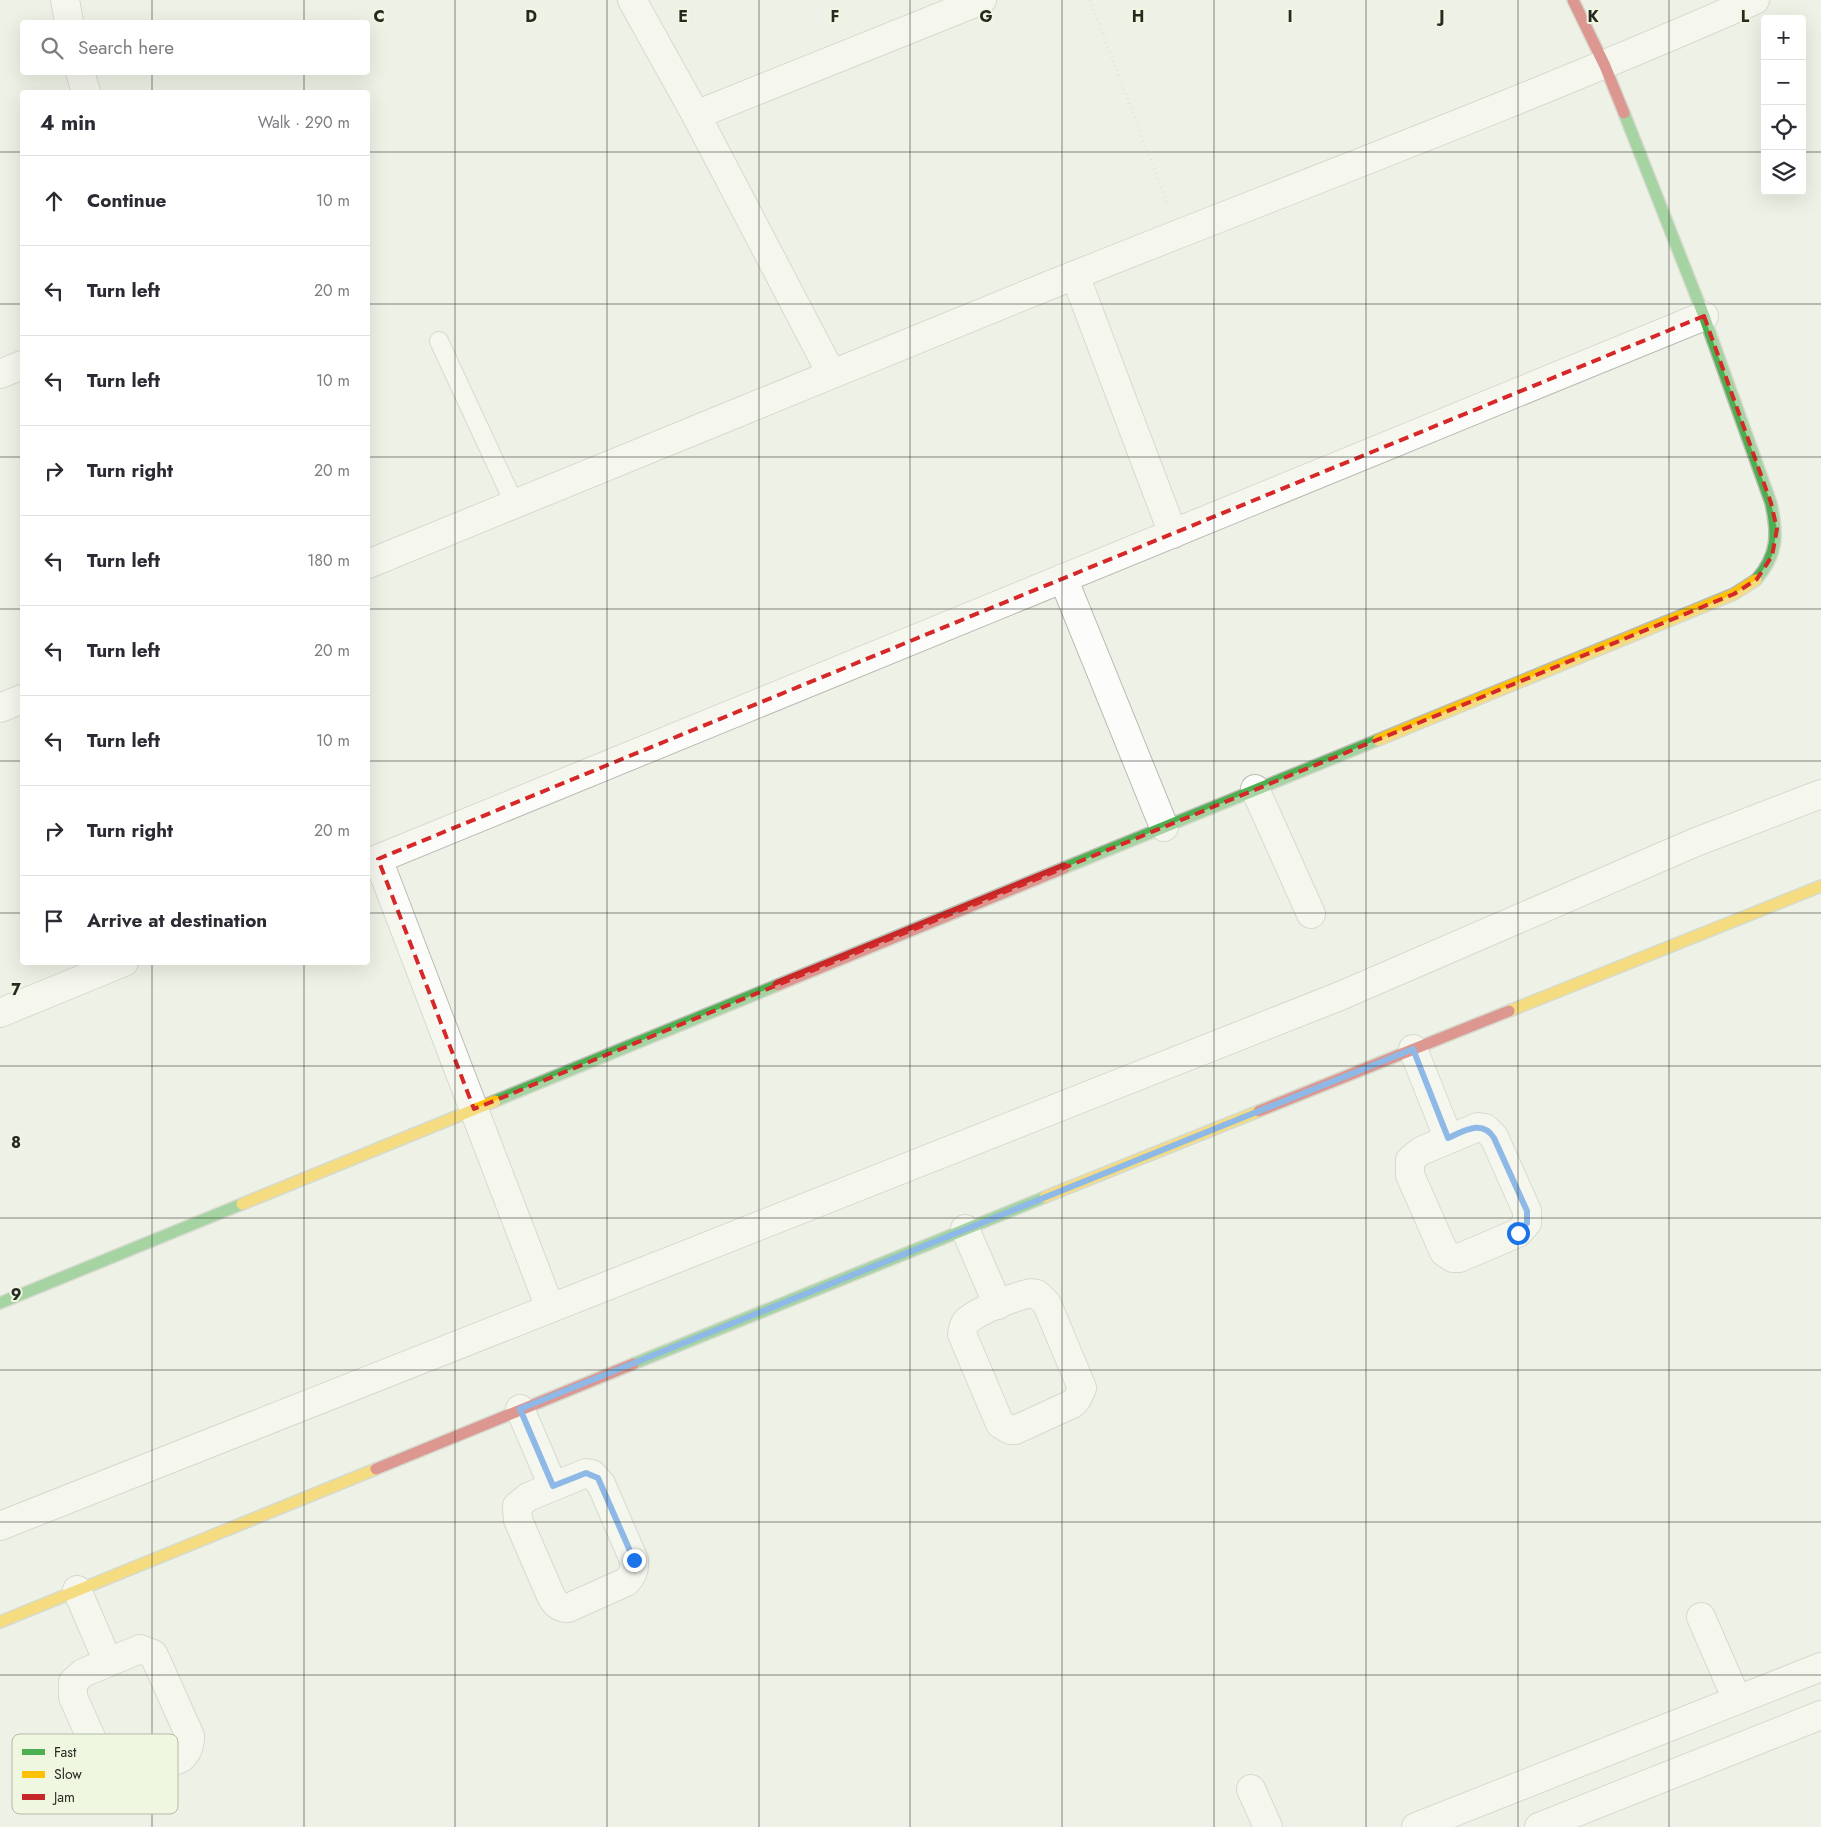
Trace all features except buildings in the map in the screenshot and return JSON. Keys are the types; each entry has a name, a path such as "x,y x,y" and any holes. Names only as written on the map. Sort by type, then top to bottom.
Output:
{"street":[{"path":"66,0 68,20"},
{"path":"632,0 696,115 831,373"},
{"path":"2,1298 474,1109 1734,594 1757,579 1772,556 1777,529 1764,478 1704,316 1605,66 1572,0"},
{"path":"370,563 515,505 831,373 1605,66 1755,0"},
{"path":"696,115 972,2"},
{"path":"81,75 85,90"},
{"path":"1075,275 1173,534"},
{"path":"550,1308 474,1109 373,861 1704,316"},
{"path":"0,374 20,366"},
{"path":"1063,578 1164,827"},
{"path":"0,708 20,700"},
{"path":"1255,789 1311,914"},
{"path":"0,1526 1340,996 1696,842 1821,794"},
{"path":"0,1622 965,1229 1821,886"},
{"path":"0,1013 117,965"},
{"path":"1413,1049 1448,1138"},
{"path":"1478,1127 1490,1132 1528,1217 1527,1223 1518,1233 1459,1258 1453,1258 1444,1252 1409,1168 1410,1160 1414,1154 1448,1138 1478,1127"},
{"path":"965,1229 998,1305"},
{"path":"1031,1293 1043,1298 1081,1381 1080,1394 1072,1404 1015,1430 1010,1430 1000,1424 962,1334 967,1321 998,1305 1031,1293"},
{"path":"520,1409 553,1486"},
{"path":"586,1473 598,1478 634,1560 634,1571 626,1582 568,1608 557,1606 554,1602 516,1514 517,1506 522,1500 553,1486 586,1473"},
{"path":"77,1590 108,1662"},
{"path":"1701,1616 1737,1700"},
{"path":"90,1734 72,1690 73,1682 77,1676 140,1649 153,1654 190,1736 189,1748 178,1759"},
{"path":"1423,1826 1821,1667"},
{"path":"1539,1827 1581,1819 1821,1715"},
{"path":"1251,1789 1268,1827"}],"lane":[{"path":"439,342 515,505"}],"path":[{"path":"1090,0 1178,234"}],"highlighted area":[{"path":"1704,316 1771,503 1777,529 1772,556 1757,579 1734,594 474,1109 378,859"}],"traffic: fast":[{"path":"1624,113 1704,316 1771,503 1775,525 1774,544 1769,562 1756,580"},
{"path":"1064,868 1378,740"},
{"path":"495,1101 778,985"},
{"path":"633,1364 1045,1197"},
{"path":"0,1303 242,1204"}],"traffic: slow":[{"path":"1378,740 1734,594 1756,580"},
{"path":"1509,1011 1821,886"},
{"path":"242,1204 495,1101"},
{"path":"1045,1197 1259,1111"},
{"path":"0,1622 376,1469"}],"traffic: jam":[{"path":"1573,0 1605,66 1624,113"},
{"path":"778,985 1064,868"},
{"path":"1259,1111 1509,1011"},
{"path":"376,1469 633,1364"}],"route":[{"path":"634,1560 598,1478 586,1473 553,1486 520,1409 1413,1049 1448,1138 1478,1127 1485,1128 1494,1138 1527,1211 1527,1223 1518,1233"}]}
